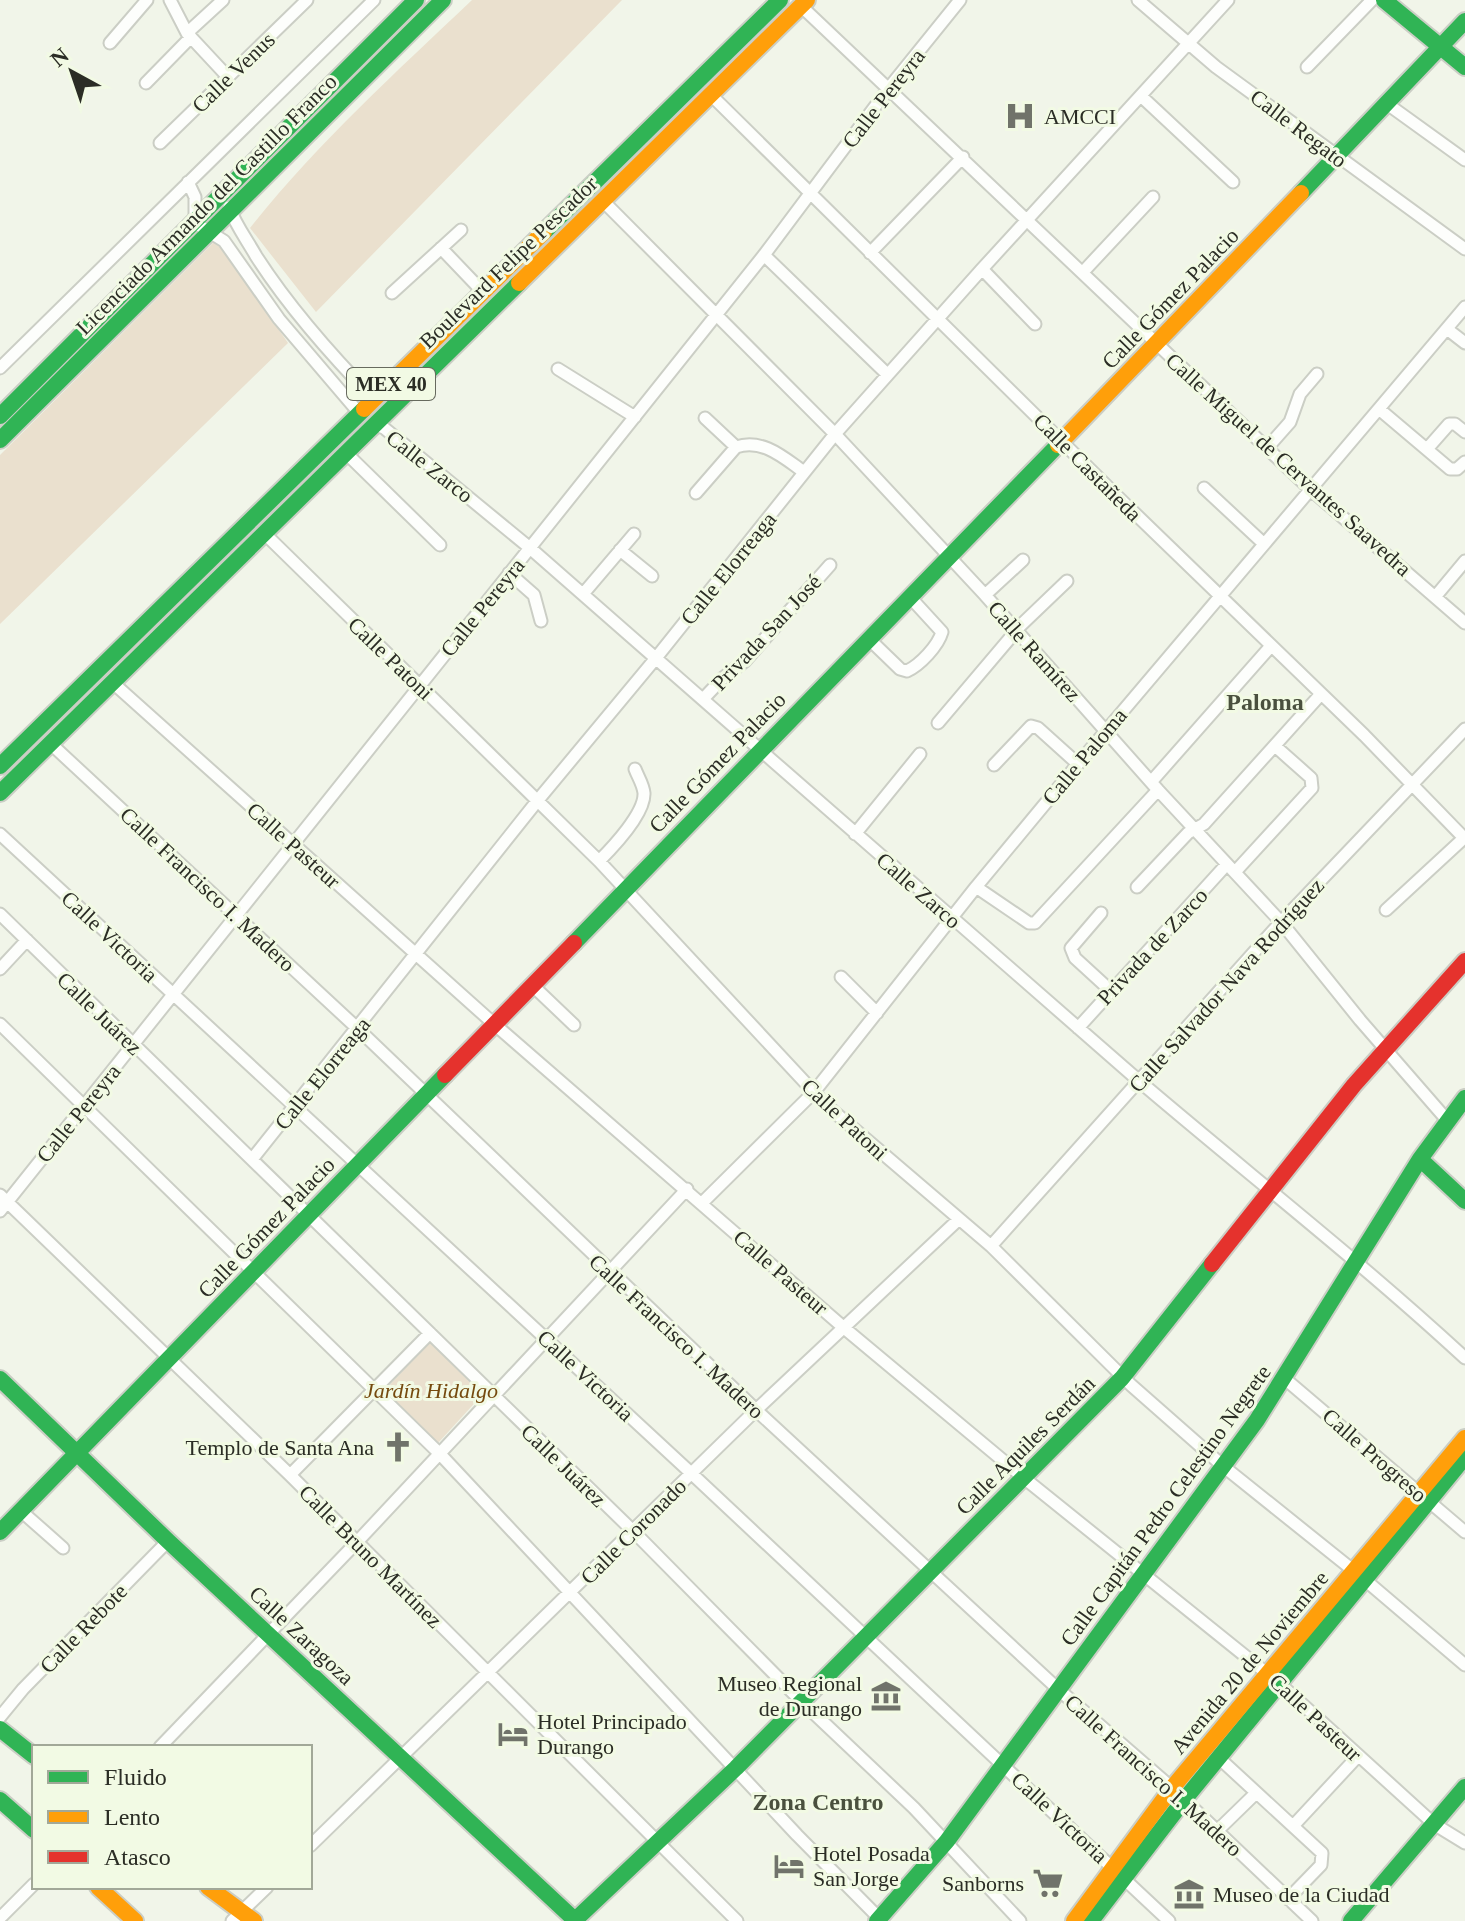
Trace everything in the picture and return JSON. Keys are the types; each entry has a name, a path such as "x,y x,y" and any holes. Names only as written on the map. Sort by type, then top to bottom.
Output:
{"street":[{"path":"110,43 147,0"},
{"path":"170,0 189,35 228,77"},
{"path":"146,83 223,0"},
{"name":"Calle Venus","path":"160,143 307,0"},
{"path":"0,368 374,0"},
{"name":"Licenciado Armando del Castillo Franco","path":"0,440 203,227 225,191 416,0"},
{"name":"Licenciado Armando del Castillo Franco","path":"0,416 203,227 230,210 443,0"},
{"name":"Boulevard Felipe Pescador","path":"0,793 345,452 367,419 375,400 780,0"},
{"name":"Calle Pereyra","path":"2,1203 133,1045 635,417 960,0"},
{"name":"Calle Regato","path":"1138,0 1216,67 1465,249"},
{"name":"Calle Elorreaga","path":"253,1158 835,434 1228,0"},
{"path":"1307,67 1372,0"},
{"path":"1384,0 1465,67"},
{"name":"Boulevard Felipe Pescador","path":"0,766 288,483 367,419 602,200 804,3"},
{"name":"Calle Miguel de Cervantes Saavedra","path":"804,3 889,88 1309,488 1465,623"},
{"name":"Calle Gómez Palacio","path":"0,1532 1157,343 1465,21"},
{"name":"Calle Castañeda","path":"710,94 1412,783 1465,839"},
{"path":"1142,97 1233,182"},
{"path":"1386,103 1465,160"},
{"path":"870,253 963,157"},
{"path":"597,180 597,192 602,200"},
{"path":"188,182 203,227"},
{"path":"225,191 230,210 282,296 375,400"},
{"path":"1083,272 1153,197"},
{"name":"Calle Ramírez","path":"602,200 835,434 985,595 1281,922 1384,1049 1447,1120"},
{"name":"Calle Zarco","path":"203,227 224,241 279,319 367,419 384,428 459,487 1139,1081 1357,1263 1465,1358"},
{"path":"392,293 461,230"},
{"path":"441,248 484,293"},
{"path":"764,255 887,374"},
{"path":"982,269 1035,324"},
{"name":"Calle Paloma","path":"702,1203 814,1092 1105,730 1465,307"},
{"path":"1447,329 1465,343"},
{"path":"558,369 635,417"},
{"path":"1267,448 1290,422 1300,394 1317,374"},
{"path":"1379,409 1453,470 1465,462"},
{"path":"705,418 736,447"},
{"path":"1427,449 1449,424 1455,424 1465,432"},
{"path":"696,493 736,447 743,444 762,446 804,472"},
{"path":"345,452 440,545"},
{"path":"288,483 301,479 311,486"},
{"path":"1204,488 1263,543"},
{"path":"262,508 260,524 264,533"},
{"name":"Calle Patoni","path":"264,533 599,861 814,1092 991,1246 1122,1378 1223,1466 1465,1665"},
{"path":"583,594 634,534"},
{"path":"620,550 652,576"},
{"path":"985,595 1023,560"},
{"path":"1435,597 1465,561"},
{"name":"Privada San José","path":"703,699 745,661 830,565"},
{"path":"509,573 534,595 541,621"},
{"path":"938,723 1016,631 1067,581"},
{"path":"868,638 900,669 907,671 914,667 939,640 942,632 939,625 909,596"},
{"path":"978,889 1032,924 1087,868 1271,646"},
{"name":"Calle Pasteur","path":"112,682 493,1023 843,1327 1024,1478 1274,1679 1434,1824 1465,1843"},
{"path":"1137,887 1188,833 1204,824 1321,694"},
{"path":"50,743 50,725 71,697"},
{"path":"994,765 1031,726 1038,728 1078,764"},
{"name":"Calle Salvador Nava Rodríguez","path":"991,1246 1281,922 1465,729"},
{"name":"Calle Francisco I. Madero","path":"50,743 357,1028 756,1410 1058,1689 1178,1794 1312,1921"},
{"name":"Privada de Zarco","path":"1078,1028 1231,868 1309,792 1313,783 1308,774 1275,746"},
{"path":"855,834 920,754"},
{"path":"599,861 621,836 644,798 635,769"},
{"name":"Calle Victoria","path":"0,834 358,1163 1169,1921"},
{"path":"1386,910 1465,839"},
{"path":"1101,913 1071,948 1075,958 1111,991"},
{"name":"Calle Juárez","path":"0,914 253,1158 493,1397 634,1532 802,1702 947,1841 1020,1921"},
{"path":"0,969 27,940"},
{"name":"Calle Aquiles Serdán","path":"575,1921 866,1639 1122,1378 1384,1049 1465,961"},
{"path":"841,977 877,1013"},
{"path":"531,984 574,1025"},
{"path":"0,1024 440,1454 880,1920"},
{"name":"Calle Capitán Pedro Celestino Negrete","path":"880,1920 947,1841 1223,1466 1284,1378 1420,1159 1465,1098"},
{"path":"1420,1159 1465,1201"},
{"path":"162,1745 357,1542 687,1189"},
{"name":"Calle Bruno Martínez","path":"2,1203 290,1475 737,1921"},
{"name":"Calle Coronado","path":"312,1844 756,1410 958,1220"},
{"path":"290,1475 430,1333"},
{"name":"Calle Progreso","path":"1284,1378 1465,1532"},
{"name":"Calle Zaragoza","path":"0,1379 168,1541 575,1921"},
{"name":"Avenida 20 de Noviembre","path":"1074,1921 1118,1873 1178,1794 1424,1497 1465,1438"},
{"name":"Avenida 20 de Noviembre","path":"1424,1497 1465,1457"},
{"path":"20,1510 63,1548"},
{"name":"Calle Rebote","path":"0,1717 23,1689 168,1541"},
{"name":"Avenida 20 de Noviembre","path":"1178,1794 1220,1759 1274,1679"},
{"path":"0,1729 32,1754"},
{"path":"1293,1826 1358,1756"},
{"path":"1220,1759 1317,1846 1323,1860 1288,1899"},
{"path":"1351,1921 1465,1787"},
{"path":"1217,1831 1256,1793"},
{"path":"0,1800 32,1828"},
{"name":"Avenida 20 de Noviembre","path":"1091,1921 1118,1873"},
{"path":"0,1918 32,1886"},
{"path":"100,1889 135,1921"},
{"path":"210,1889 242,1918 265,1889"}],"green space":[{"path":"472,0 622,0 316,312 250,228 329,139"},
{"path":"217,239 288,343 0,624 0,455"},
{"name":"Jardín Hidalgo","path":"430,1341 482,1395 438,1443 384,1391"}],"traffic: fast":[{"path":"0,416 416,0"},
{"path":"0,440 443,0"},
{"path":"544,232 780,0"},
{"path":"1384,0 1465,67"},
{"path":"1301,193 1465,21"},
{"path":"0,793 519,283"},
{"path":"0,766 364,409"},
{"path":"574,943 1058,445"},
{"path":"0,1532 445,1075"},
{"path":"877,1921 947,1841 1257,1420 1420,1159 1465,1098"},
{"path":"1420,1159 1465,1201"},
{"path":"574,1921 736,1768 1122,1378 1212,1264"},
{"path":"0,1379 168,1541 576,1921"},
{"path":"1091,1921 1184,1800 1465,1457"},
{"path":"0,1729 32,1754"},
{"path":"1351,1921 1465,1787"},
{"path":"0,1800 32,1828"}],"traffic: slow":[{"path":"519,283 807,0"},
{"path":"1058,445 1301,193"},
{"path":"364,409 544,232"},
{"path":"1074,1921 1172,1788 1465,1438"},
{"path":"100,1889 135,1921"},
{"path":"211,1889 254,1921"}],"traffic: jam":[{"path":"445,1075 574,943"},
{"path":"1212,1264 1354,1085 1465,961"}],"place":[{"name":"AMCCI","path":"1020,116"},
{"name":"Templo de Santa Ana","path":"398,1447"},
{"name":"Museo Regional de Durango","path":"886,1696"},
{"name":"Hotel Principado Durango","path":"513,1734"},
{"name":"Hotel Posada San Jorge","path":"789,1866"},
{"name":"Sanborns","path":"1048,1883"},
{"name":"Museo de la Ciudad","path":"1189,1894"}],"district":[{"name":"Paloma","path":"1265,702"},
{"name":"Zona Centro","path":"818,1802"}]}
